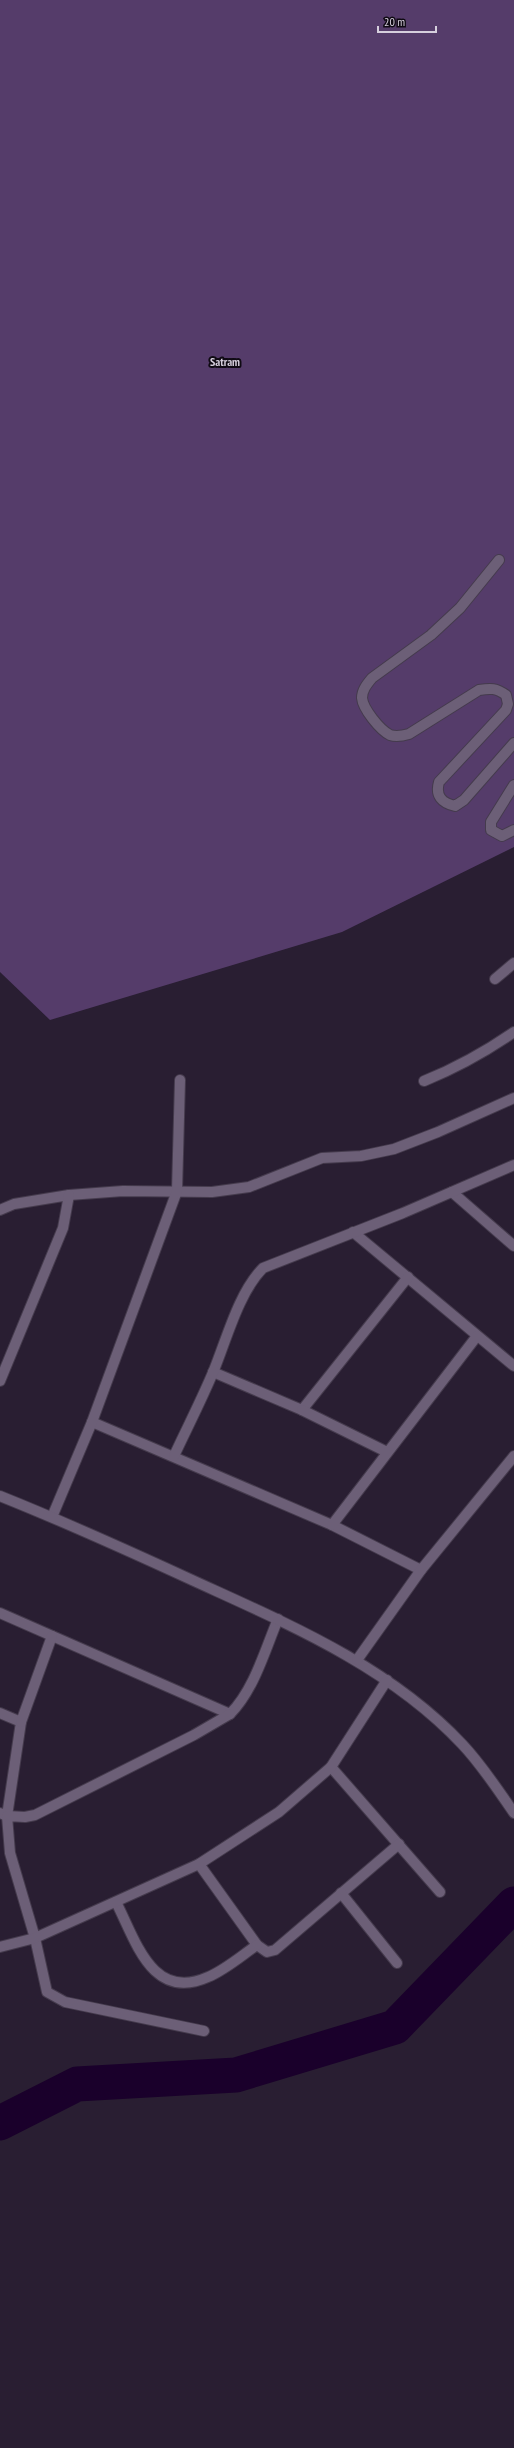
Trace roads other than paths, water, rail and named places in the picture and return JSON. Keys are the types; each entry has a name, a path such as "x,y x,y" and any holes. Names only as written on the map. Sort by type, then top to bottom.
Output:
{"street":[{"path":"499,560 460,608 431,635 372,678 365,687 362,697 366,706 383,730 391,735 400,736 408,734 479,690 490,688 498,690 506,695 508,704 506,710 439,782 436,791 440,798 447,804 455,806 464,800 514,743"},
{"path":"514,785 491,822 491,830 502,836 514,830"},
{"path":"495,979 514,963"},
{"path":"424,1081 460,1065 514,1032"},
{"path":"52,1517 92,1422 177,1191 180,1080"},
{"path":"0,1210 14,1204 70,1196 123,1191 212,1192 249,1187 322,1158 361,1156 394,1149 438,1132 514,1098"},
{"path":"174,1456 213,1372 254,1277 263,1268 274,1262 452,1192 514,1165"},
{"path":"452,1192 514,1246"},
{"path":"0,1381 63,1228 70,1196"},
{"path":"353,1232 514,1366"},
{"path":"302,1410 408,1278"},
{"path":"332,1525 477,1336"},
{"path":"213,1372 302,1410 387,1452"},
{"path":"92,1422 332,1525 421,1570"},
{"path":"357,1660 421,1570 514,1456"},
{"path":"0,1496 52,1517 278,1619 357,1660 387,1680 434,1716 463,1745 514,1813"},
{"path":"0,1613 230,1714"},
{"path":"3,1815 26,1817 35,1815 194,1735 230,1714 239,1704 254,1676 278,1619"},
{"path":"52,1636 21,1722 3,1815 10,1853 35,1938 47,1992 65,2002 204,2031"},
{"path":"0,1947 35,1938 199,1864 279,1812 315,1783 331,1767 387,1680"},
{"path":"0,1713 21,1722"},
{"path":"331,1767 440,1892"},
{"path":"199,1864 257,1945 267,1952 275,1950 399,1844"},
{"path":"341,1893 397,1963"},
{"path":"116,1902 148,1965 157,1975 169,1981 182,1984 209,1977 257,1945"}],"waterway":[{"path":"0,2123 77,2084 236,2075 395,2027 514,1904"}],"district":[{"name":"Satram","path":"225,361"}]}
